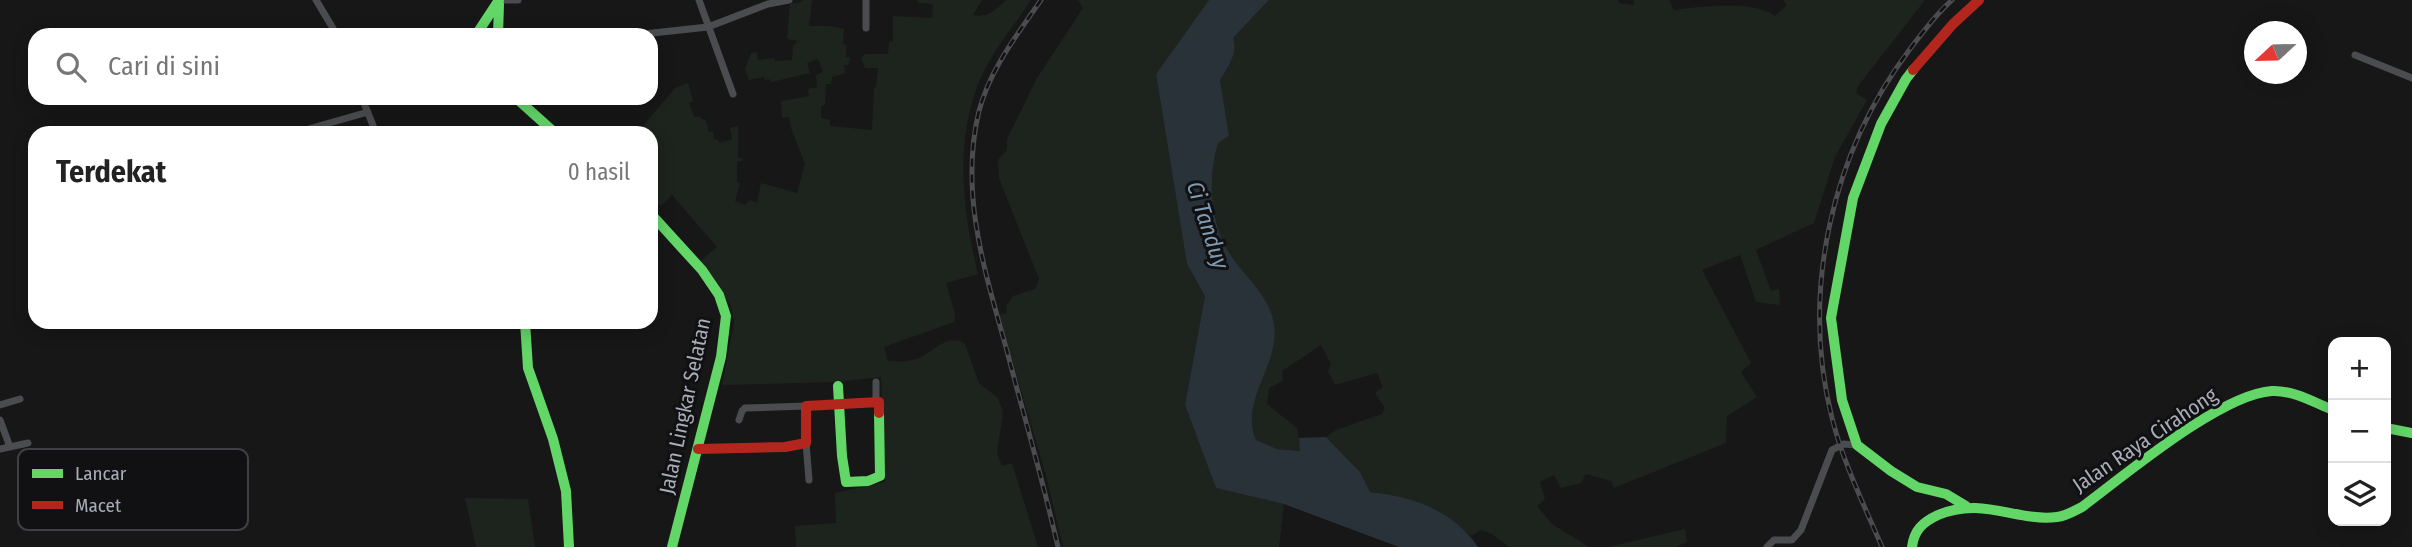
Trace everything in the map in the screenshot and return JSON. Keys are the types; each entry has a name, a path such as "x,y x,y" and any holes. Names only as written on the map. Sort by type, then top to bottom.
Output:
{"street":[{"path":"316,0 333,28"},
{"path":"499,0 518,0"},
{"path":"480,28 499,0"},
{"path":"498,28 499,0"},
{"path":"699,0 733,94"},
{"path":"658,32 708,27 768,4 789,0"},
{"path":"866,0 866,28"},
{"path":"1857,445 1842,400 1831,327 1832,307 1853,198 1881,124 1900,89 1953,24 1979,0"},
{"path":"2355,55 2412,78"},
{"path":"365,105 373,126"},
{"path":"524,105 547,126"},
{"path":"320,126 368,112"},
{"name":"Jalan Lingkar Selatan","path":"658,222 695,263 720,298 725,312 721,351 672,547"},
{"path":"526,329 528,368 553,439 566,491 569,547"},
{"path":"876,382 876,402"},
{"path":"739,420 741,411 745,408 806,406 838,404 879,402 880,476 869,481 846,482 844,479 838,404 838,386"},
{"name":"Jalan Raya Cirahong","path":"1912,547 1915,531 1921,524 1951,509 1966,506 2056,517 2070,513 2215,413 2244,397 2260,392 2284,393 2328,408"},
{"path":"0,405 20,399"},
{"path":"806,406 809,480"},
{"path":"0,420 10,447"},
{"path":"2391,429 2412,433"},
{"path":"0,449 29,443"},
{"path":"698,449 785,447 806,443"},
{"path":"1767,547 1771,541 1792,540 1801,530 1832,450 1843,444 1857,445 1917,487 1946,494 1966,506"}],"shaded area":[{"path":"812,0 809,26 844,29 843,44 846,45 846,57 850,57 849,65 844,65 845,73 832,77 831,84 826,84 821,118 830,120 830,126 872,130 878,68 865,68 861,58 865,54 888,54 889,42 893,41 893,16 932,18 933,4 918,3 918,0 982,0 973,15 978,16 991,12 1006,0 1031,0 984,71 971,106 966,130 965,202 978,274 946,283 955,314 954,322 884,347 888,361 901,361 919,358 948,341 965,344 979,383 998,398 1003,412 997,453 1002,466 1012,463 1038,547 796,547 795,526 836,523 835,493 885,482 881,377 837,382 722,385 734,323 731,306 700,261 717,247 672,195 661,206 658,204 658,126 643,126 675,88 688,83 693,101 689,103 694,117 706,121 709,132 713,131 714,140 718,139 719,143 732,139 730,128 738,126 738,157 744,160 737,162 737,182 740,183 735,201 745,205 750,200 757,203 761,183 797,193 805,164 789,117 782,118 781,101 809,96 808,89 817,87 816,75 823,72 818,59 807,63 810,73 772,82 764,77 749,80 745,69 751,53 757,52 758,60 792,60 793,46 798,41 787,39 790,3"},
{"path":"1078,0 1209,0 1156,74 1187,264 1205,296 1185,405 1216,488 1284,504 1279,547 1063,547 1046,476 999,315 1007,313 1006,306 1013,296 1035,289 1039,279 999,178 998,160 1007,150 1007,139 1037,78 1083,8"},
{"path":"1269,0 1618,0 1619,3 1634,5 1634,0 1669,0 1674,10 1741,6 1766,11 1775,16 1787,5 1783,0 1925,0 1858,86 1856,93 1867,100 1835,157 1814,223 1756,250 1771,291 1779,289 1780,305 1756,302 1740,255 1702,270 1751,363 1741,372 1757,397 1727,416 1726,443 1614,488 1611,481 1586,474 1581,483 1561,488 1554,475 1540,482 1545,499 1537,506 1552,524 1589,547 1509,547 1492,534 1481,530 1471,536 1449,519 1424,506 1370,492 1360,472 1326,437 1336,430 1382,414 1385,408 1375,393 1383,387 1377,373 1335,385 1328,371 1331,364 1321,345 1282,371 1283,381 1269,388 1267,404 1297,428 1301,451 1277,449 1256,440 1252,422 1253,404 1270,356 1270,348 1247,277 1231,256 1219,229 1212,201 1212,171 1218,143 1229,136 1220,80 1231,62 1233,38"},
{"path":"465,498 528,499 535,547 476,547"},
{"path":"1685,529 1687,542 1676,547 1608,547"}],"water":[{"name":"Ci Tanduy","path":"1209,0 1269,0 1233,38 1233,55 1220,80 1229,136 1218,143 1212,172 1213,202 1219,231 1232,257 1263,297 1274,325 1271,354 1252,411 1256,440 1277,449 1300,451 1299,438 1326,437 1360,472 1370,492 1401,497 1431,508 1457,524 1478,547 1399,547 1284,504 1216,488 1185,405 1205,296 1187,264 1156,74"}],"railway":[{"path":"1041,0 1005,53 990,81 979,111 972,172 973,202 983,262 1058,547"},
{"path":"1882,547 1848,467 1832,418 1823,370 1820,321 1822,273 1830,224 1860,132 1883,89 1910,49 1952,0"}],"traffic: fast":[{"path":"481,28 499,0"},
{"path":"498,28 499,4"},
{"path":"1913,70 1881,124 1853,198 1831,318 1842,400 1857,445 1917,487 1946,494 1966,506"},
{"path":"524,105 547,126"},
{"path":"658,222 702,270 719,295 726,316 721,357 672,547"},
{"path":"525,329 528,368 553,439 566,491 569,547"},
{"path":"838,386 846,482 868,481 880,476 879,413"},
{"path":"1912,547 1917,531 1924,524 1938,515 1954,510 1985,509 2042,518 2064,516 2082,507 2174,438 2227,406 2251,396 2280,391 2328,408"},
{"path":"2391,429 2412,433"}],"traffic: jam":[{"path":"1913,70 1953,24 1979,0"},
{"path":"698,449 785,447 806,443 806,406 879,402 879,413"}]}
